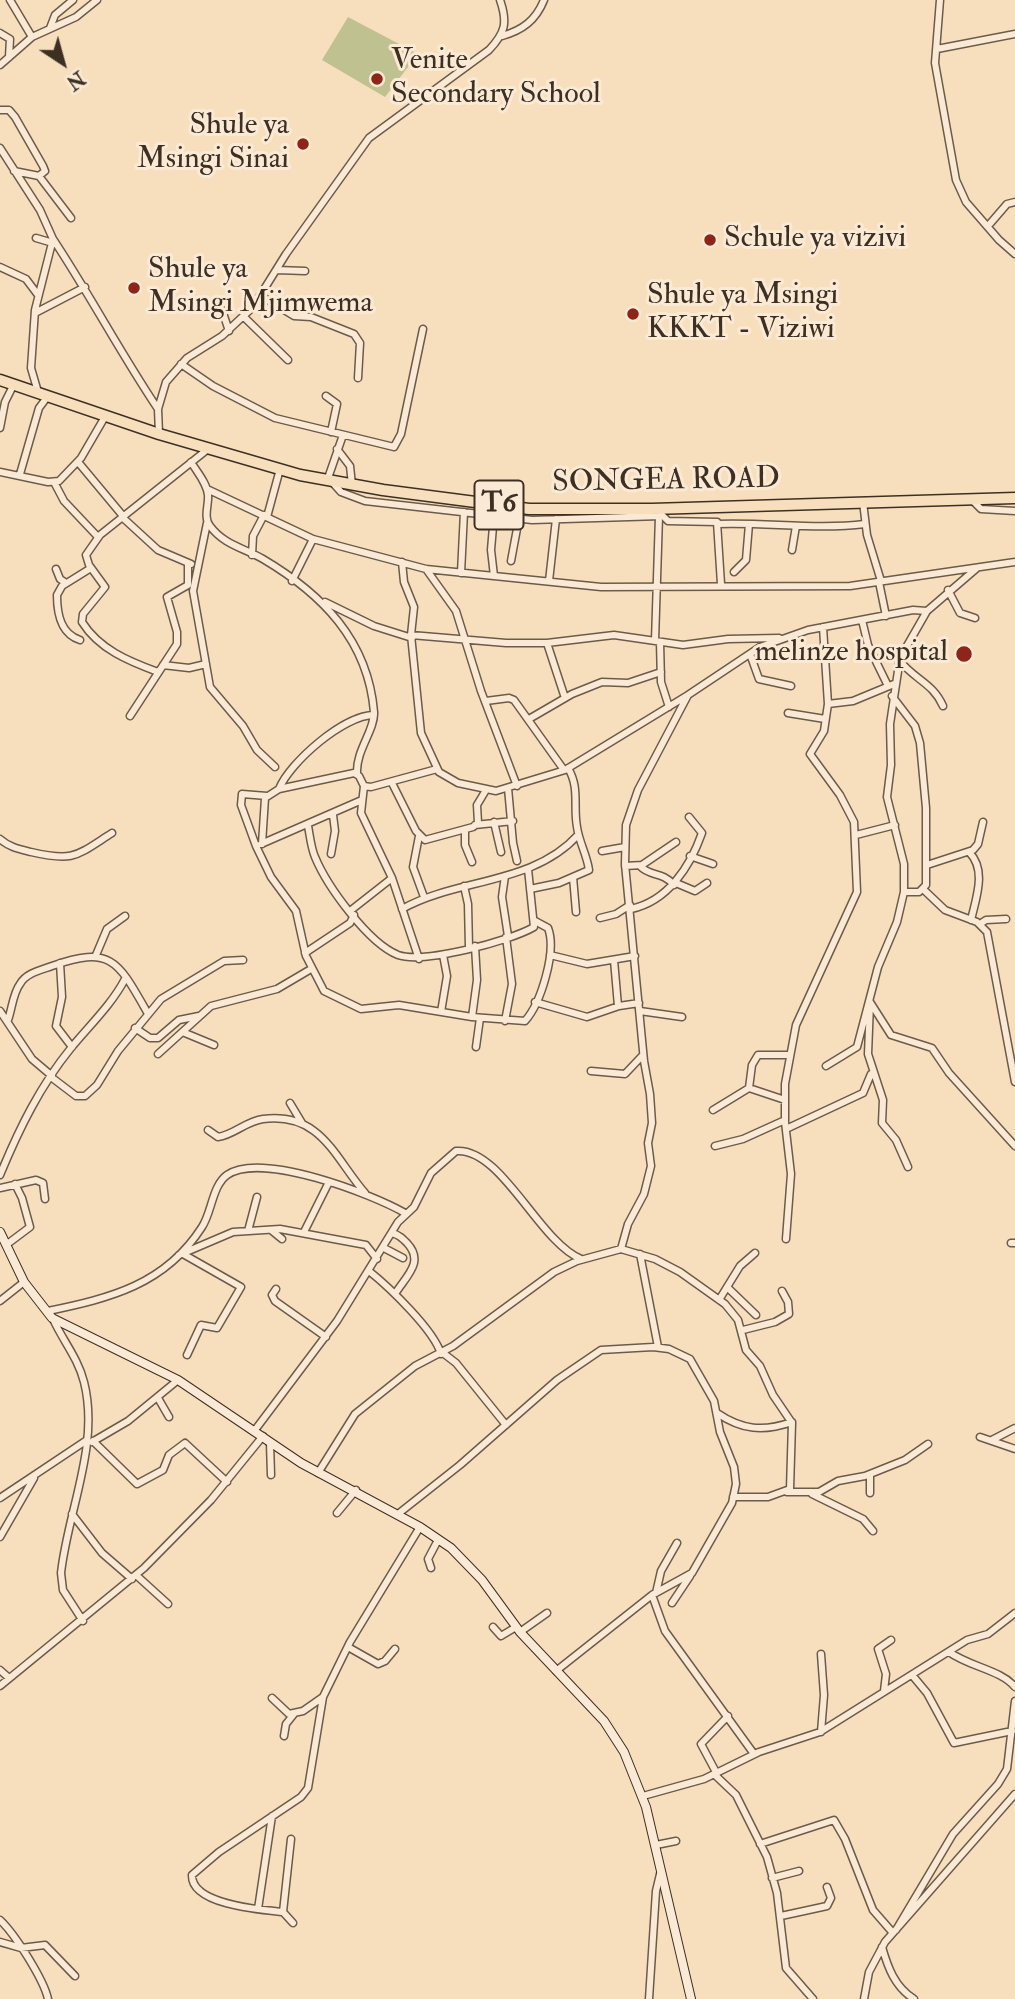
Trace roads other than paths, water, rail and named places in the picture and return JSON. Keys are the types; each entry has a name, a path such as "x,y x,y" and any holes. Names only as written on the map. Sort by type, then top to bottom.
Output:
{"highway":[{"name":"SONGEA ROAD","path":"0,380 159,434 329,481 529,509 660,513 863,502 1015,498"}],"street":[{"path":"10,0 32,37"},
{"path":"50,28 55,15 73,0"},
{"path":"0,65 32,37 85,11 97,0"},
{"path":"159,434 158,410 166,382 181,364 229,331 244,317 369,138 489,50 502,36 506,26 500,0"},
{"path":"502,36 516,32 533,19 544,0"},
{"path":"940,0 936,63 956,180 965,202 1015,254"},
{"path":"0,33 9,39 9,57"},
{"path":"937,49 1015,34"},
{"path":"0,110 9,110 15,117 43,166 45,171 39,176"},
{"path":"1,153 48,224 53,241 85,287 112,339 158,410"},
{"path":"14,171 39,176 71,218"},
{"path":"988,226 1007,204 1015,202"},
{"path":"36,238 53,241"},
{"path":"20,474 43,394 31,368 38,295 53,241"},
{"path":"0,267 26,279 38,295"},
{"path":"277,270 305,271"},
{"path":"35,313 85,287"},
{"path":"261,296 294,316 311,317 354,334 360,343 358,378"},
{"path":"222,310 229,331"},
{"path":"244,317 288,360"},
{"path":"181,364 213,386 275,418 390,447 398,444 423,328"},
{"path":"0,428 5,402 14,384"},
{"path":"326,396 337,404 331,432"},
{"path":"0,472 54,482 63,478 78,462 106,415"},
{"path":"343,435 329,481 341,492 365,501 519,518 556,519 660,513 668,521 714,519 718,524 721,584"},
{"path":"158,672 119,656 88,631 81,617 105,587 91,568 86,555 98,537 122,516 211,447"},
{"path":"337,449 351,466 352,485"},
{"path":"78,462 122,516 158,550 197,564"},
{"path":"191,462 207,489 207,521 193,591 211,689 243,726 257,750 275,767"},
{"path":"252,555 253,536 265,516 280,469"},
{"path":"54,482 64,501 98,537"},
{"path":"207,489 313,540 426,569 614,588 721,584 802,588 880,582 1015,562"},
{"path":"969,498 981,509 1015,511"},
{"path":"863,502 865,524 886,616"},
{"path":"461,573 464,512"},
{"path":"660,513 655,586 657,642 669,707"},
{"path":"495,516 491,550 495,576"},
{"path":"511,561 519,518"},
{"path":"550,581 556,519"},
{"path":"207,521 232,546 261,558 320,600 373,626 412,636 466,641 547,643 614,635 683,645 728,639 784,638"},
{"path":"718,524 865,524"},
{"path":"734,572 746,560 749,524"},
{"path":"792,550 796,526"},
{"path":"292,581 313,540"},
{"path":"402,562 404,582 414,607 412,636 421,733 437,769 458,783 486,790 517,786 566,769 750,654 784,638 823,627 913,610 927,611"},
{"path":"130,716 178,640 167,597 188,585 188,563"},
{"path":"826,1066 857,1047 860,1027 870,1002 878,967 897,922 904,892 904,864 887,797 891,685 899,660 917,622 948,590 977,567"},
{"path":"80,640 66,634 62,628 57,596 66,583 91,568"},
{"path":"56,569 60,579 66,583"},
{"path":"426,569 451,601 517,786"},
{"path":"948,590 960,613 975,618"},
{"path":"320,600 362,656 374,715 358,753 357,773 364,786 361,813 391,877 419,959"},
{"path":"862,620 865,639 891,685"},
{"path":"786,1239 791,1174 785,1100 790,1055 803,1007 857,892 854,822 840,795 810,754 820,739 828,704 823,627"},
{"path":"547,643 565,698"},
{"path":"750,654 759,679 791,686"},
{"path":"899,660 912,674 934,689 943,706"},
{"path":"163,665 189,668 206,664"},
{"path":"529,719 565,698 602,682 628,683 661,672"},
{"path":"828,704 853,701 891,685"},
{"path":"621,1249 628,1224 644,1194 651,1166 648,1143 653,1123 643,1055 625,866 628,817 638,790 688,695"},
{"path":"892,696 915,726 920,743 927,865 924,890"},
{"path":"486,701 509,698 529,719 566,769 577,790 574,805 589,870 530,889"},
{"path":"788,713 825,719"},
{"path":"279,789 294,765 315,746 355,720 374,715"},
{"path":"364,786 392,783 437,769"},
{"path":"357,773 279,789 267,796 244,793 240,798 271,877 296,911 305,953 324,991 360,1009 384,1004 476,1018 525,1021 548,970 550,955 548,928 535,921"},
{"path":"392,783 419,836 425,840 475,825 513,821"},
{"path":"508,788 517,861"},
{"path":"475,825 479,797 486,790"},
{"path":"259,845 267,796"},
{"path":"259,845 309,826 362,800"},
{"path":"331,854 335,831 333,815"},
{"path":"600,918 630,907 652,903 675,884 702,832 689,817"},
{"path":"494,822 501,852"},
{"path":"927,865 969,852 978,844 983,822"},
{"path":"856,835 895,825"},
{"path":"309,826 313,855 352,913 394,953 419,959 443,955 529,930 535,921 528,869"},
{"path":"465,830 465,845 472,862"},
{"path":"0,839 13,848 60,859 76,856 112,833"},
{"path":"402,909 425,897 528,869 570,844 579,835"},
{"path":"419,836 413,867 425,897"},
{"path":"625,866 640,866 676,842"},
{"path":"602,851 625,846"},
{"path":"969,852 979,873 971,920"},
{"path":"690,856 713,864"},
{"path":"640,866 646,872 664,875 675,884 695,891 707,884"},
{"path":"505,876 502,897 512,984 505,1021"},
{"path":"305,953 350,923 352,913 391,877"},
{"path":"573,877 576,912"},
{"path":"464,886 477,968 475,1046"},
{"path":"904,892 924,890 945,910 979,924 989,937 1015,1082"},
{"path":"96,955 107,929 125,915"},
{"path":"979,924 986,920 1006,919"},
{"path":"8,1020 20,983 37,971 96,955 113,963 147,1012"},
{"path":"441,1012 447,984 443,955"},
{"path":"550,955 587,964 635,956"},
{"path":"0,1011 32,1059 76,1096 85,1096 97,1084 147,1012 161,999 216,965 233,958 243,960"},
{"path":"614,960 618,1006"},
{"path":"60,963 62,997 56,1026 72,1047"},
{"path":"158,1054 185,1033 211,1006 277,989 311,969"},
{"path":"0,1175 23,1118 72,1047 125,979"},
{"path":"535,1002 587,1017 618,1006 640,1007 682,1017"},
{"path":"870,1002 869,1054 883,1100 882,1123 896,1140 908,1167"},
{"path":"870,1002 891,1035 932,1048 949,1073 1015,1146"},
{"path":"135,1028 150,1038 158,1038 179,1020 199,1016"},
{"path":"185,1033 214,1045"},
{"path":"591,1072 625,1074 643,1055"},
{"path":"749,1088 752,1065 758,1055 790,1055"},
{"path":"786,1129 863,1093 869,1086 872,1071"},
{"path":"713,1110 749,1088 785,1100"},
{"path":"290,1103 302,1123 326,1140 367,1195"},
{"path":"208,1130 218,1137 265,1118 302,1123"},
{"path":"715,1146 743,1139 785,1119"},
{"path":"255,1430 326,1337 405,1213 414,1207 424,1184 439,1164 456,1151 471,1153 490,1165 558,1247 581,1259"},
{"path":"50,1314 140,1286 179,1255 201,1228 220,1181 233,1172 270,1169 329,1182 367,1195 405,1213"},
{"path":"0,1188 41,1181 45,1199"},
{"path":"304,1232 329,1182"},
{"path":"6,1245 30,1227 15,1184"},
{"path":"248,1231 257,1196"},
{"path":"179,1255 233,1233 271,1230 304,1232 366,1245 377,1259"},
{"path":"271,1230 282,1239"},
{"path":"0,1232 24,1282 50,1314 77,1362 84,1382 89,1442 72,1514 61,1584 83,1621"},
{"path":"392,1233 401,1237 416,1256 416,1263 395,1294"},
{"path":"384,1248 403,1258"},
{"path":"318,1472 344,1437 355,1414 415,1366 442,1353 554,1272 581,1259 621,1249 640,1254 680,1272 733,1313 743,1330 746,1350 760,1366 773,1395 792,1422 793,1480 787,1492"},
{"path":"719,1300 740,1266 755,1253"},
{"path":"640,1254 658,1347"},
{"path":"179,1255 241,1287 217,1328 201,1325 187,1355"},
{"path":"369,1271 395,1294 435,1339 442,1353 456,1363 506,1425"},
{"path":"0,1301 24,1282"},
{"path":"727,1287 756,1315"},
{"path":"275,1289 272,1295 275,1301 326,1337"},
{"path":"743,1330 775,1322 789,1314 782,1291"},
{"path":"50,1314 178,1380 255,1430 270,1443 420,1527 451,1548 482,1580 518,1629 590,1705 615,1737 643,1796 691,1999"},
{"path":"398,1514 557,1380 601,1350 658,1347 678,1352 690,1359 709,1388 720,1432 736,1475 733,1497 725,1519 672,1603"},
{"path":"0,1498 89,1442 128,1422 178,1380"},
{"path":"158,1398 169,1417"},
{"path":"717,1413 732,1423 750,1429 792,1422"},
{"path":"992,1440 1015,1428"},
{"path":"0,1686 134,1577 226,1482 263,1436"},
{"path":"980,1437 1015,1449"},
{"path":"89,1442 137,1484 163,1470 169,1455 184,1443 226,1482"},
{"path":"270,1443 271,1475"},
{"path":"810,1493 846,1478 870,1474 913,1456 928,1444"},
{"path":"870,1474 870,1493"},
{"path":"0,1537 35,1477"},
{"path":"337,1513 356,1490"},
{"path":"733,1497 768,1497 787,1492 810,1493 863,1519 873,1531"},
{"path":"72,1514 102,1553 168,1604"},
{"path":"293,1923 283,1912 210,1897 195,1886 191,1877 206,1861 301,1797 308,1788 323,1697 348,1647 420,1527"},
{"path":"431,1569 428,1559 438,1540"},
{"path":"677,1543 665,1561 654,1594 666,1630 754,1754"},
{"path":"556,1671 654,1594 692,1573"},
{"path":"493,1627 501,1636 547,1613"},
{"path":"643,1796 716,1774 754,1754 821,1732 967,1640 988,1634 1015,1613"},
{"path":"884,1690 886,1674 877,1649 891,1640"},
{"path":"348,1647 378,1664 385,1661 395,1649"},
{"path":"949,1652 973,1667 1005,1675 1015,1687"},
{"path":"821,1654 824,1695 821,1732"},
{"path":"0,1670 9,1678"},
{"path":"912,1675 927,1693 954,1743 1013,1729"},
{"path":"284,1736 286,1724 294,1714 323,1697"},
{"path":"272,1698 286,1712 294,1714"},
{"path":"864,1999 869,1972 953,1833 1002,1777 1009,1761 1015,1701"},
{"path":"728,1716 701,1744 716,1774 728,1786 760,1844 772,1878 780,1916 786,1968 813,1999"},
{"path":"728,1786 734,1765"},
{"path":"894,1931 1015,1794"},
{"path":"1005,1805 1015,1802"},
{"path":"258,1909 272,1816"},
{"path":"760,1844 834,1820 845,1839 873,1910 894,1931"},
{"path":"283,1912 291,1839"},
{"path":"656,1845 676,1841"},
{"path":"649,1999 656,1891 662,1868"},
{"path":"772,1878 799,1871"},
{"path":"780,1916 827,1906 831,1898 827,1887"},
{"path":"0,1920 21,1948 44,1986 48,1999"},
{"path":"0,1942 21,1948 45,1945 75,1976"},
{"path":"883,1947 887,1965 897,1984 914,1999"}],"place":[{"name":"Venite Secondary School","path":"377,79"},
{"name":"Shule ya Msingi Sinai","path":"303,144"},
{"name":"Schule ya vizivi","path":"710,240"},
{"name":"Shule ya Msingi Mjimwema","path":"134,288"},
{"name":"Shule ya Msingi KKKT - Viziwi","path":"633,314"},
{"name":"melinze hospital","path":"964,654"}]}
